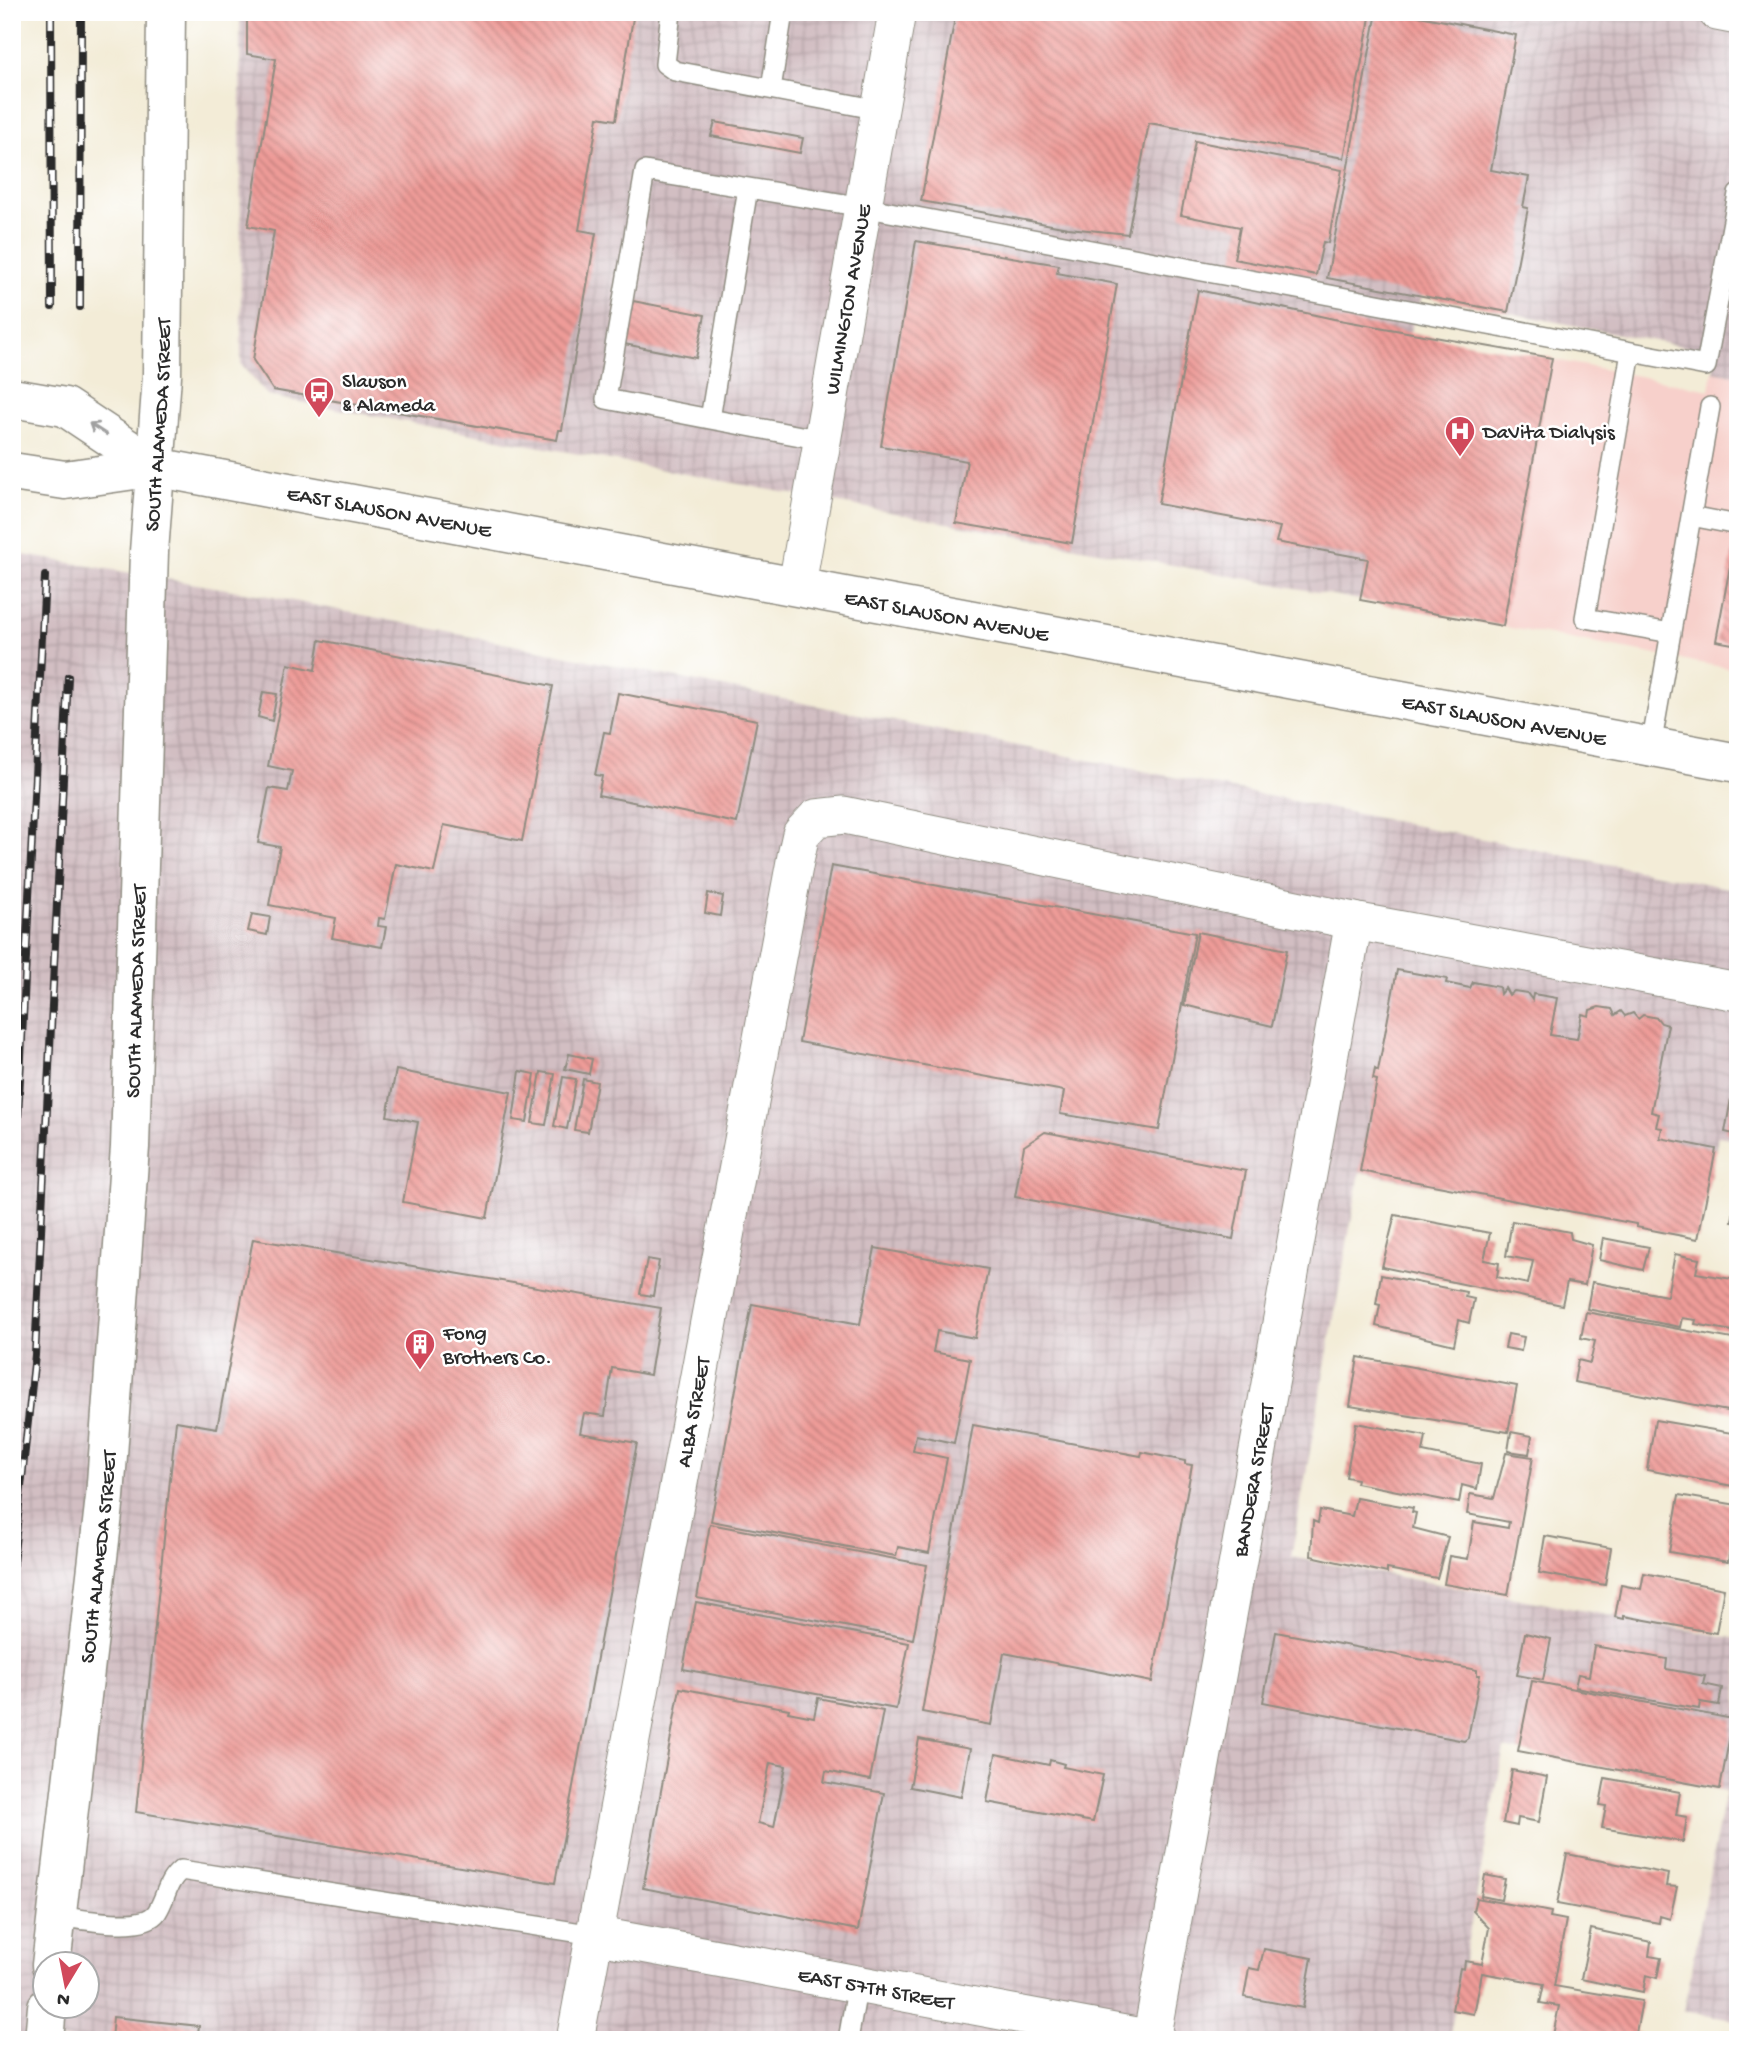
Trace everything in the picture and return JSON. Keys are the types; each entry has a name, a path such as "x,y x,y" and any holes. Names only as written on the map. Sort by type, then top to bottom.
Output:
{"main road":[{"name":"SOUTH ALAMEDA STREET","path":"53,1951 105,1497 130,1147 148,566 162,376 166,12"},
{"name":"EAST SLAUSON AVENUE","path":"12,398 65,407 155,467"},
{"name":"EAST SLAUSON AVENUE","path":"12,472 65,480 155,467 1738,763"},
{"path":"44,2040 46,2021"}],"street":[{"name":"WILMINGTON AVENUE","path":"797,585 897,12"},
{"path":"1717,12 1738,16"},
{"name":"ALBA STREET","path":"575,2040 801,834 816,818 844,815 1354,921"},
{"path":"1354,921 1738,992"},
{"name":"BANDERA STREET","path":"1153,2039 1354,921"},
{"name":"EAST 57TH STREET","path":"594,1935 1153,2039"}],"lane":[{"path":"671,12 665,64 675,71 880,110"},
{"path":"771,89 783,12"},
{"path":"822,440 606,400 645,171 863,206 1706,366 1738,194"},
{"path":"710,419 748,188"},
{"path":"1631,352 1585,618 1671,633"},
{"path":"1651,747 1710,407"},
{"path":"1691,516 1738,525"},
{"path":"57,1916 126,1923 146,1921 159,1908 170,1879 181,1870 594,1935"},
{"path":"848,2040 858,1984"}],"shaded area":[{"path":"240,12 1738,12 1738,376 1713,371 1717,353 1422,296 1410,332 1360,600 268,396 241,365"},
{"path":"1410,332 1710,390 1713,371 1738,376 1738,670 1360,600"},
{"path":"12,553 268,596 1738,890 1738,1139 1718,1136 1698,1239 1636,1227 1636,1224 1360,1172 1291,1557 1738,1639 1738,2021 1684,2011 1725,1791 1504,1748 1449,2040 12,2040"}],"building":[{"path":"247,12 634,12 616,120 598,117 579,230 596,233 562,430 559,430 557,440 273,390 253,360 274,231 248,226 276,59 247,54"},
{"path":"956,12 1371,12 1344,158 1149,123 1128,234 1068,228 921,201"},
{"path":"1377,12 1399,12 1516,35 1491,170 1529,177 1523,207 1528,208 1508,312 1327,278"},
{"path":"715,122 803,138 800,153 711,136"},
{"path":"1195,141 1342,170 1328,243 1323,242 1316,275 1234,259 1240,227 1181,215"},
{"path":"916,241 1059,265 1057,273 1117,284 1072,543 956,523 967,461 881,446"},
{"path":"1198,290 1334,319 1552,358 1503,626 1360,600 1368,559 1276,542 1280,527 1158,504"},
{"path":"633,301 705,315 696,358 624,344"},
{"path":"1734,545 1738,546 1738,645 1716,641"},
{"path":"320,640 553,686 522,841 444,825 434,872 396,864 385,919 379,918 378,926 386,927 382,947 332,938 336,918 269,905 280,847 258,843 269,788 288,791 292,771 268,766 288,664 315,670"},
{"path":"263,692 277,694 272,721 258,717"},
{"path":"618,693 757,720 737,823 598,795 602,776 595,775 604,732 610,733"},
{"path":"831,866 1195,933 1159,1130 1060,1114 1064,1091 799,1042"},
{"path":"708,893 723,896 720,916 705,913"},
{"path":"252,914 270,917 267,935 248,931"},
{"path":"1198,932 1287,950 1272,1026 1184,1005"},
{"path":"1397,970 1447,979 1446,983 1470,988 1473,982 1499,987 1500,994 1505,988 1509,995 1514,991 1527,993 1532,1000 1533,994 1557,998 1550,1035 1577,1039 1582,1014 1589,1016 1590,1010 1599,1007 1612,1009 1615,1015 1621,1011 1625,1016 1633,1013 1638,1019 1643,1015 1657,1018 1668,1025 1651,1112 1659,1114 1656,1127 1662,1128 1660,1138 1716,1149 1698,1239 1636,1227 1636,1224 1360,1171 1377,1080 1373,1079 1375,1069 1378,1071"},
{"path":"569,1054 592,1059 589,1074 565,1069"},
{"path":"396,1070 511,1092 487,1218 403,1202 418,1122 387,1116"},
{"path":"520,1071 535,1074 527,1122 513,1120"},
{"path":"1738,1071 1738,1135 1725,1132"},
{"path":"541,1072 555,1074 546,1125 532,1123"},
{"path":"563,1077 576,1079 567,1129 554,1126"},
{"path":"583,1079 597,1082 588,1132 574,1130"},
{"path":"1045,1132 1246,1171 1233,1239 1015,1197 1024,1146"},
{"path":"1738,1197 1738,1223 1732,1222"},
{"path":"1395,1215 1490,1233 1484,1260 1499,1263 1497,1277 1528,1284 1533,1261 1506,1256 1512,1221 1570,1232 1571,1239 1592,1245 1585,1285 1567,1282 1562,1305 1382,1267"},
{"path":"1603,1238 1649,1247 1643,1270 1599,1260"},
{"path":"253,1239 661,1308 650,1375 612,1368 605,1416 584,1413 580,1433 637,1443 555,1883 136,1812 176,1421 217,1428"},
{"path":"875,1248 988,1269 975,1338 937,1331 933,1352 970,1359 954,1443 916,1435 913,1451 947,1458 929,1553 898,1547 896,1556 711,1521 752,1304 860,1324"},
{"path":"1675,1254 1699,1259 1696,1273 1738,1280 1738,1332 1695,1324 1696,1320 1682,1318 1680,1327 1587,1309 1592,1282 1667,1296"},
{"path":"647,1259 659,1261 653,1296 640,1294"},
{"path":"1381,1275 1466,1292 1465,1297 1474,1299 1469,1323 1459,1320 1454,1345 1376,1326 1380,1305 1376,1304"},
{"path":"1586,1312 1738,1340 1738,1413 1574,1382 1578,1360 1590,1363 1595,1341 1581,1338"},
{"path":"1508,1334 1524,1337 1521,1351 1505,1348"},
{"path":"1358,1357 1517,1386 1508,1432 1350,1406"},
{"path":"1655,1420 1738,1434 1738,1487 1647,1470"},
{"path":"1356,1423 1426,1436 1423,1452 1481,1464 1477,1489 1462,1485 1459,1503 1356,1483 1357,1479 1346,1477"},
{"path":"973,1425 1141,1456 1142,1452 1185,1461 1185,1464 1192,1465 1152,1682 1004,1653 991,1725 922,1712"},
{"path":"1511,1432 1532,1436 1529,1454 1508,1451"},
{"path":"1506,1453 1533,1457 1508,1595 1444,1584 1449,1556 1468,1559 1474,1522 1508,1528 1509,1522 1467,1514 1470,1494 1494,1498"},
{"path":"1679,1495 1737,1505 1733,1526 1738,1526 1738,1530 1736,1542 1731,1541 1728,1562 1669,1552"},
{"path":"1356,1498 1413,1508 1412,1512 1416,1513 1413,1528 1448,1537 1437,1578 1387,1569 1387,1573 1311,1556 1313,1521 1318,1523 1320,1510 1352,1516"},
{"path":"710,1524 927,1565 913,1639 697,1598"},
{"path":"1545,1536 1611,1548 1605,1585 1539,1573"},
{"path":"1644,1573 1724,1589 1716,1633 1624,1616 1624,1619 1615,1617 1621,1585 1641,1589"},
{"path":"696,1602 909,1643 896,1709 683,1669"},
{"path":"1276,1632 1477,1670 1477,1675 1480,1675 1468,1738 1464,1741 1263,1702"},
{"path":"1525,1633 1551,1639 1543,1680 1517,1675"},
{"path":"1594,1646 1667,1659 1666,1669 1705,1676 1703,1684 1722,1688 1719,1705 1700,1702 1699,1709 1575,1687 1578,1674 1589,1676"},
{"path":"1532,1681 1733,1719 1720,1789 1518,1751"},
{"path":"680,1688 789,1709 788,1712 814,1717 818,1698 883,1711 870,1780 826,1771 824,1782 884,1793 858,1930 643,1888","holes":["770,1763 786,1766 774,1827 758,1823"]},
{"path":"919,1739 970,1749 961,1797 910,1787"},
{"path":"996,1754 1049,1765 1050,1760 1064,1764 1063,1767 1103,1775 1093,1822 987,1802"},
{"path":"1512,1770 1547,1777 1539,1822 1518,1818 1517,1826 1503,1823"},
{"path":"1605,1778 1680,1792 1676,1815 1687,1817 1683,1842 1602,1828 1606,1806 1600,1805"},
{"path":"1567,1854 1668,1874 1666,1886 1677,1887 1670,1919 1660,1916 1659,1923 1557,1904"},
{"path":"1485,1875 1505,1879 1501,1900 1481,1896"},
{"path":"1476,1898 1551,1912 1550,1917 1566,1920 1554,1986 1642,2001 1636,2033 1645,2035 1644,2040 1552,2040 1559,2006 1540,2003 1544,1984 1482,1973 1474,2014 1452,2010 1460,1968 1464,1969 1465,1961 1482,1964 1489,1928 1473,1911"},
{"path":"1591,1929 1651,1942 1649,1956 1661,1958 1657,1978 1646,1975 1643,1992 1581,1979"},
{"path":"1264,1949 1312,1958 1303,2008 1244,1997 1249,1968 1259,1970"},
{"path":"113,2017 199,2026 197,2040 111,2040"}],"railway":[{"path":"51,12 52,307"},
{"path":"80,307 81,12"},
{"path":"12,1238 45,576"},
{"path":"12,1572 35,1355 68,677"}],"place":[{"name":"Slauson & Alameda","path":"319,419"},
{"name":"DaVita Dialysis","path":"1460,458"},
{"name":"Fong Brothers Co.","path":"420,1371"}]}
